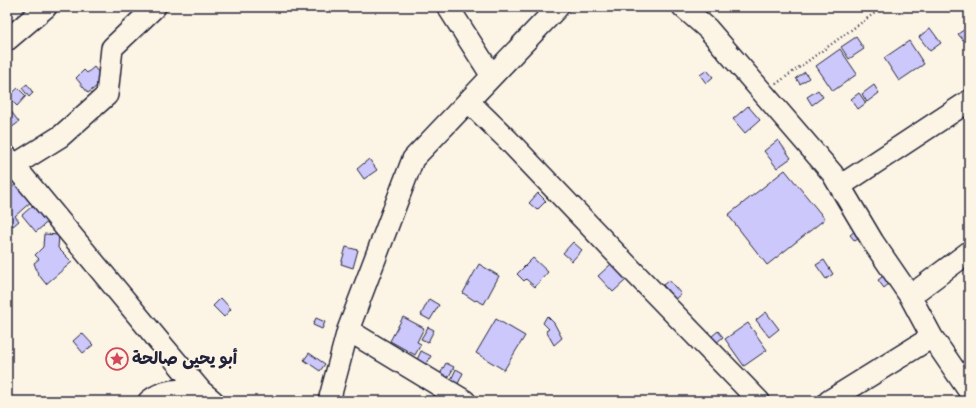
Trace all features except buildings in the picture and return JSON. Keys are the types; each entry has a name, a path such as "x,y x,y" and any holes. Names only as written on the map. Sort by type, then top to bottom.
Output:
{"street":[{"path":"7,40 46,7"},
{"path":"155,7 112,48 107,95 62,136 10,161 207,396"},
{"path":"448,7 492,76"},
{"path":"329,401 348,330 413,159 558,7"},
{"path":"682,7 708,29 832,173 873,242 910,296 932,337 969,391"},
{"path":"468,101 508,140 627,266 759,401"},
{"path":"840,186 969,101"},
{"path":"910,296 969,252"},
{"path":"348,330 465,401"},
{"path":"829,401 932,337"},
{"path":"149,401 158,393 175,390 207,396"}],"path":[{"path":"762,93 883,7"}],"place":[{"name":"أبو يحيى صالحة","path":"117,359"}]}
